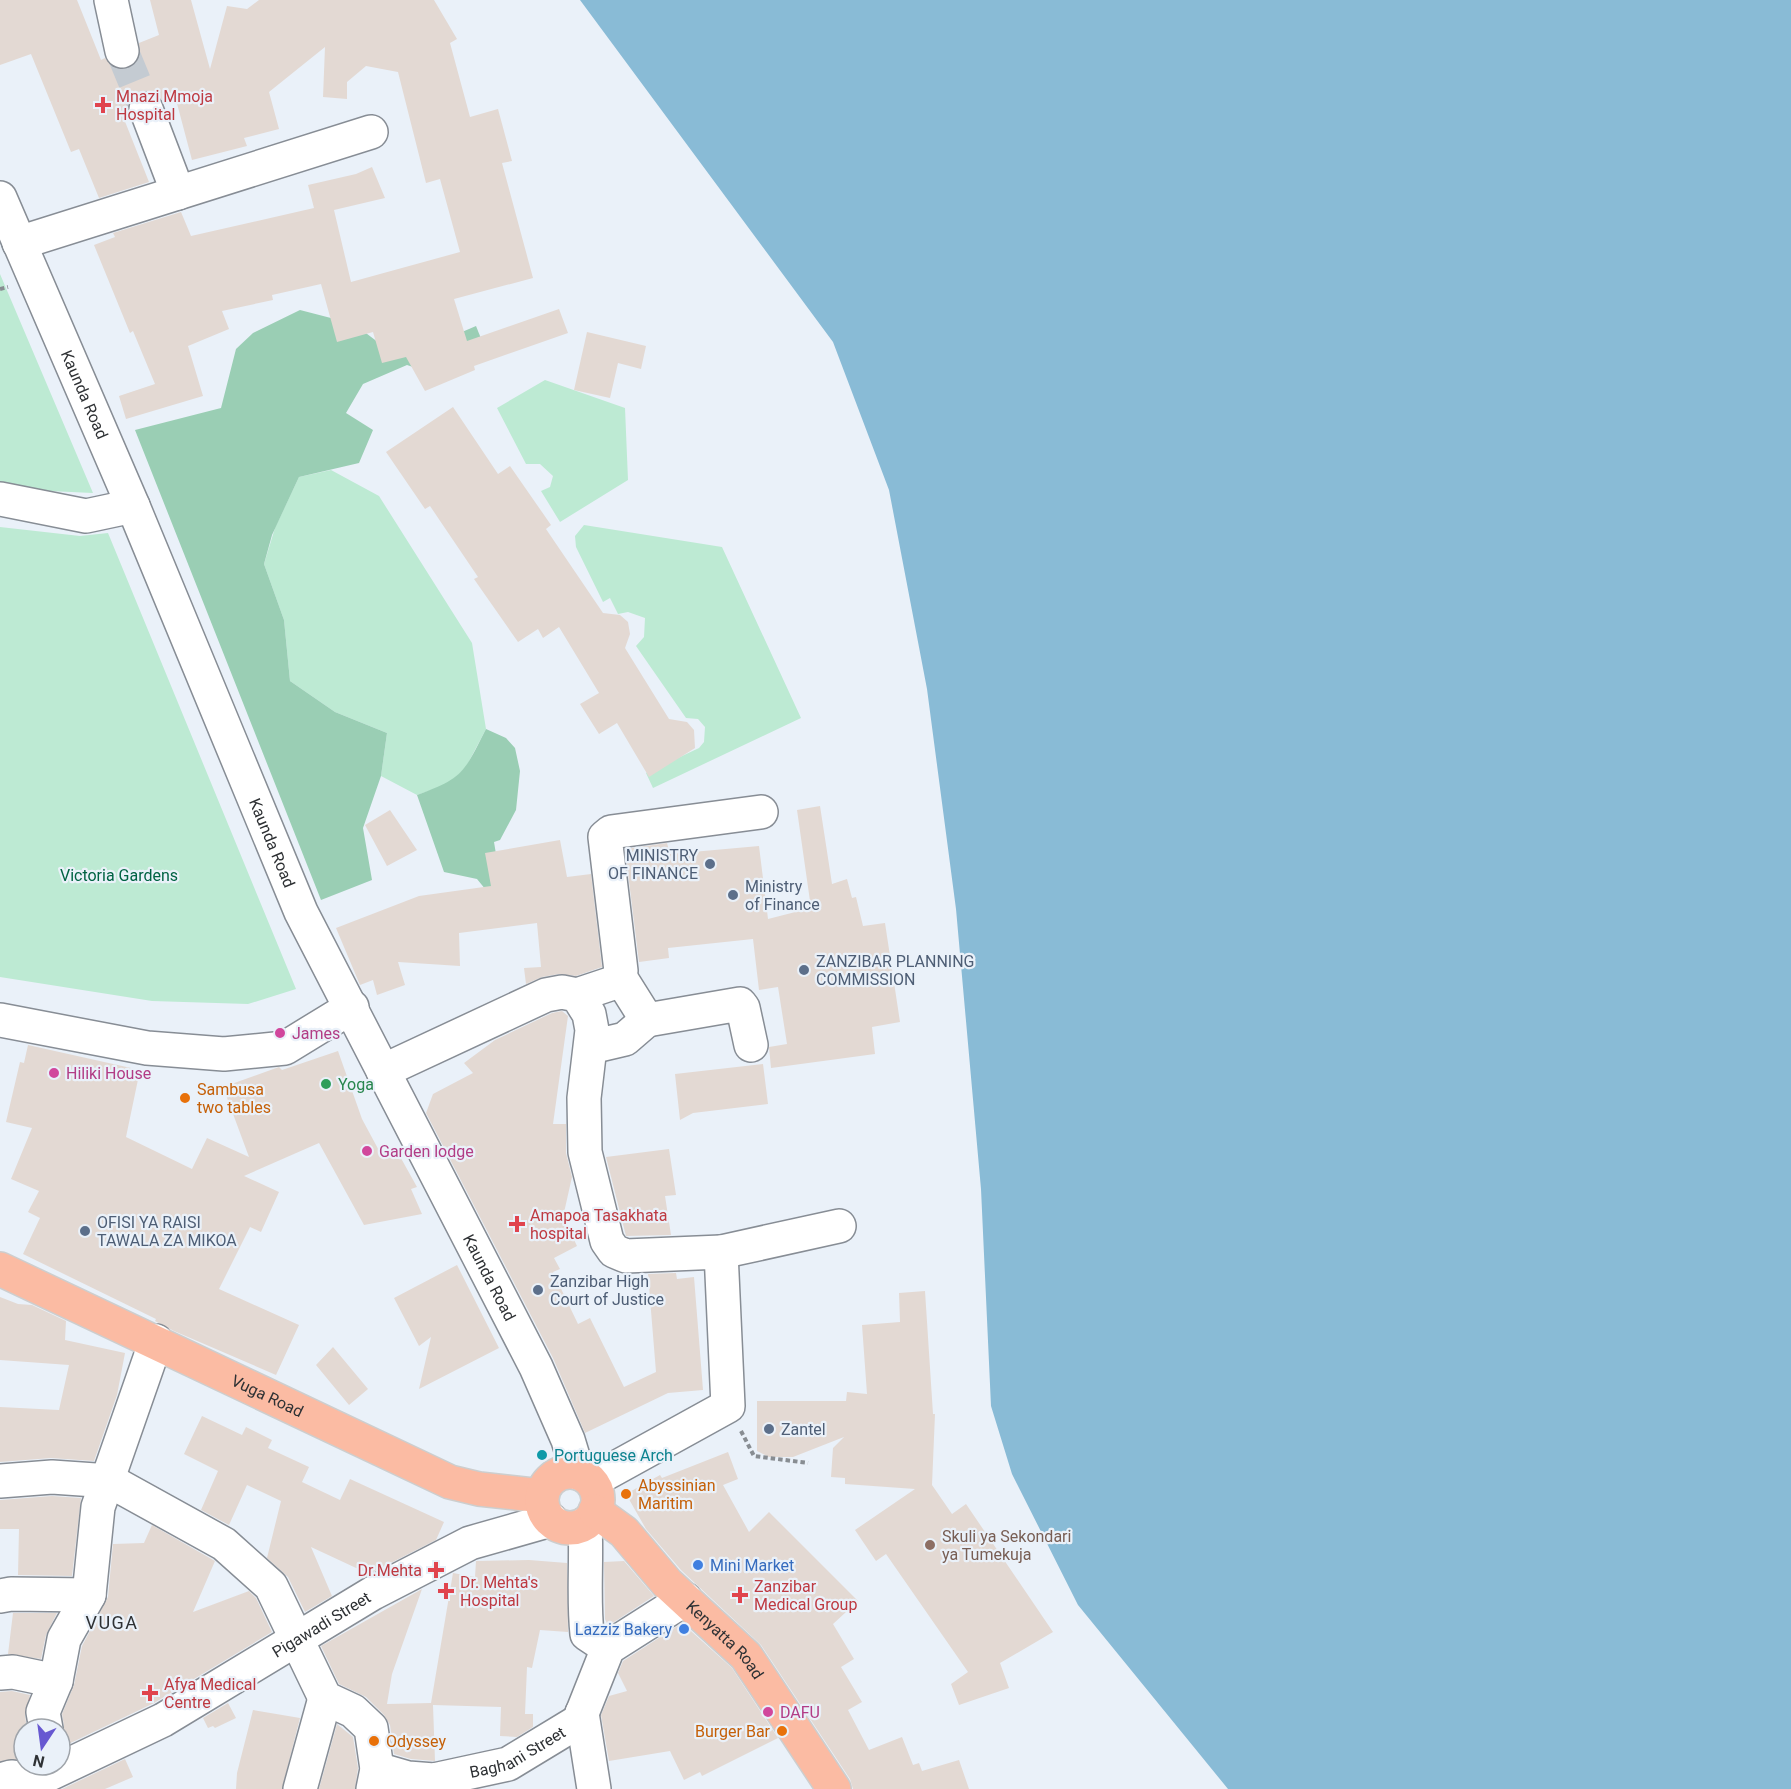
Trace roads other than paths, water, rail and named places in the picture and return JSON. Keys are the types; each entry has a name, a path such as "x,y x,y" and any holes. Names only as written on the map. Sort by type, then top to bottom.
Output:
{"main road":[{"name":"Vuga Road","path":"0,1269 450,1482 547,1508 567,1528 587,1497"},
{"path":"547,1508 548,1482 554,1476 570,1472 587,1497"},
{"name":"Kenyatta Road","path":"587,1497 624,1532 685,1599 746,1656 834,1789"}],"street":[{"path":"111,0 122,51"},
{"path":"146,109 178,193"},
{"path":"19,243 371,132"},
{"name":"Kaunda Road","path":"0,198 133,506 301,912 536,1367 568,1440 587,1497 583,1602 587,1634 608,1648"},
{"path":"0,498 86,516 133,506"},
{"path":"647,1020 620,977 605,837 610,832 761,812"},
{"path":"383,1071 546,995 562,992 577,995 616,982 620,977"},
{"path":"577,995 589,1014 592,1030 584,1098 585,1152 607,1241 614,1251 626,1256 721,1252 839,1226"},
{"path":"591,1047 625,1039 647,1020 740,1004 743,1008 751,1045"},
{"path":"0,1020 147,1048 224,1054 285,1048 352,1007"},
{"path":"587,1497 728,1406 721,1252"},
{"path":"44,1717 43,1712 56,1681 64,1639 89,1595 99,1507 110,1481 156,1341"},
{"path":"0,1481 52,1477 110,1481 224,1544 271,1586 325,1698 353,1711 371,1728 375,1779"},
{"name":"Pigawadi Street","path":"72,1763 163,1720 373,1593 547,1508"},
{"path":"0,1596 11,1593 89,1595"},
{"path":"608,1648 685,1599"},
{"name":"Baghani Street","path":"375,1779 434,1780 508,1764 579,1721 608,1648"},
{"path":"0,1672 13,1672 56,1681"},
{"path":"300,1789 325,1698"},
{"path":"582,1713 594,1789"}],"water":[{"path":"580,0 1791,0 1791,1789 1228,1789 1078,1605 1012,1474 991,1406 981,1189 956,909 927,689 889,490 833,342"}],"tunnel":[{"path":"122,51 146,109"}],"place":[{"name":"Mnazi Mmoja Hospital","path":"103,105"},
{"name":"MINISTRY OF FINANCE","path":"710,864"},
{"name":"Ministry of Finance","path":"733,895"},
{"name":"ZANZIBAR PLANNING COMMISSION","path":"804,970"},
{"name":"James","path":"280,1033"},
{"name":"Hiliki House","path":"54,1073"},
{"name":"Yoga","path":"326,1084"},
{"name":"Sambusa two tables","path":"185,1098"},
{"name":"Garden lodge","path":"367,1151"},
{"name":"Amapoa Tasakhata hospital","path":"517,1224"},
{"name":"OFISI YA RAISI TAWALA ZA MIKOA","path":"85,1231"},
{"name":"Zanzibar High Court of Justice","path":"538,1290"},
{"name":"Zantel","path":"769,1429"},
{"name":"Portuguese Arch","path":"542,1455"},
{"name":"Abyssinian Maritim","path":"626,1494"},
{"name":"Skuli ya Sekondari ya Tumekuja","path":"930,1545"},
{"name":"Mini Market","path":"698,1565"},
{"name":"Dr.Mehta","path":"436,1570"},
{"name":"Dr. Mehta's Hospital","path":"446,1591"},
{"name":"Zanzibar Medical Group","path":"740,1595"},
{"name":"Lazziz Bakery","path":"684,1629"},
{"name":"Afya Medical Centre","path":"150,1693"},
{"name":"DAFU","path":"768,1712"},
{"name":"Burger Bar","path":"782,1731"},
{"name":"Odyssey","path":"374,1741"}],"district":[{"name":"VUGA","path":"112,1623"}],"park label":[{"name":"Victoria Gardens","path":"119,875"}]}
